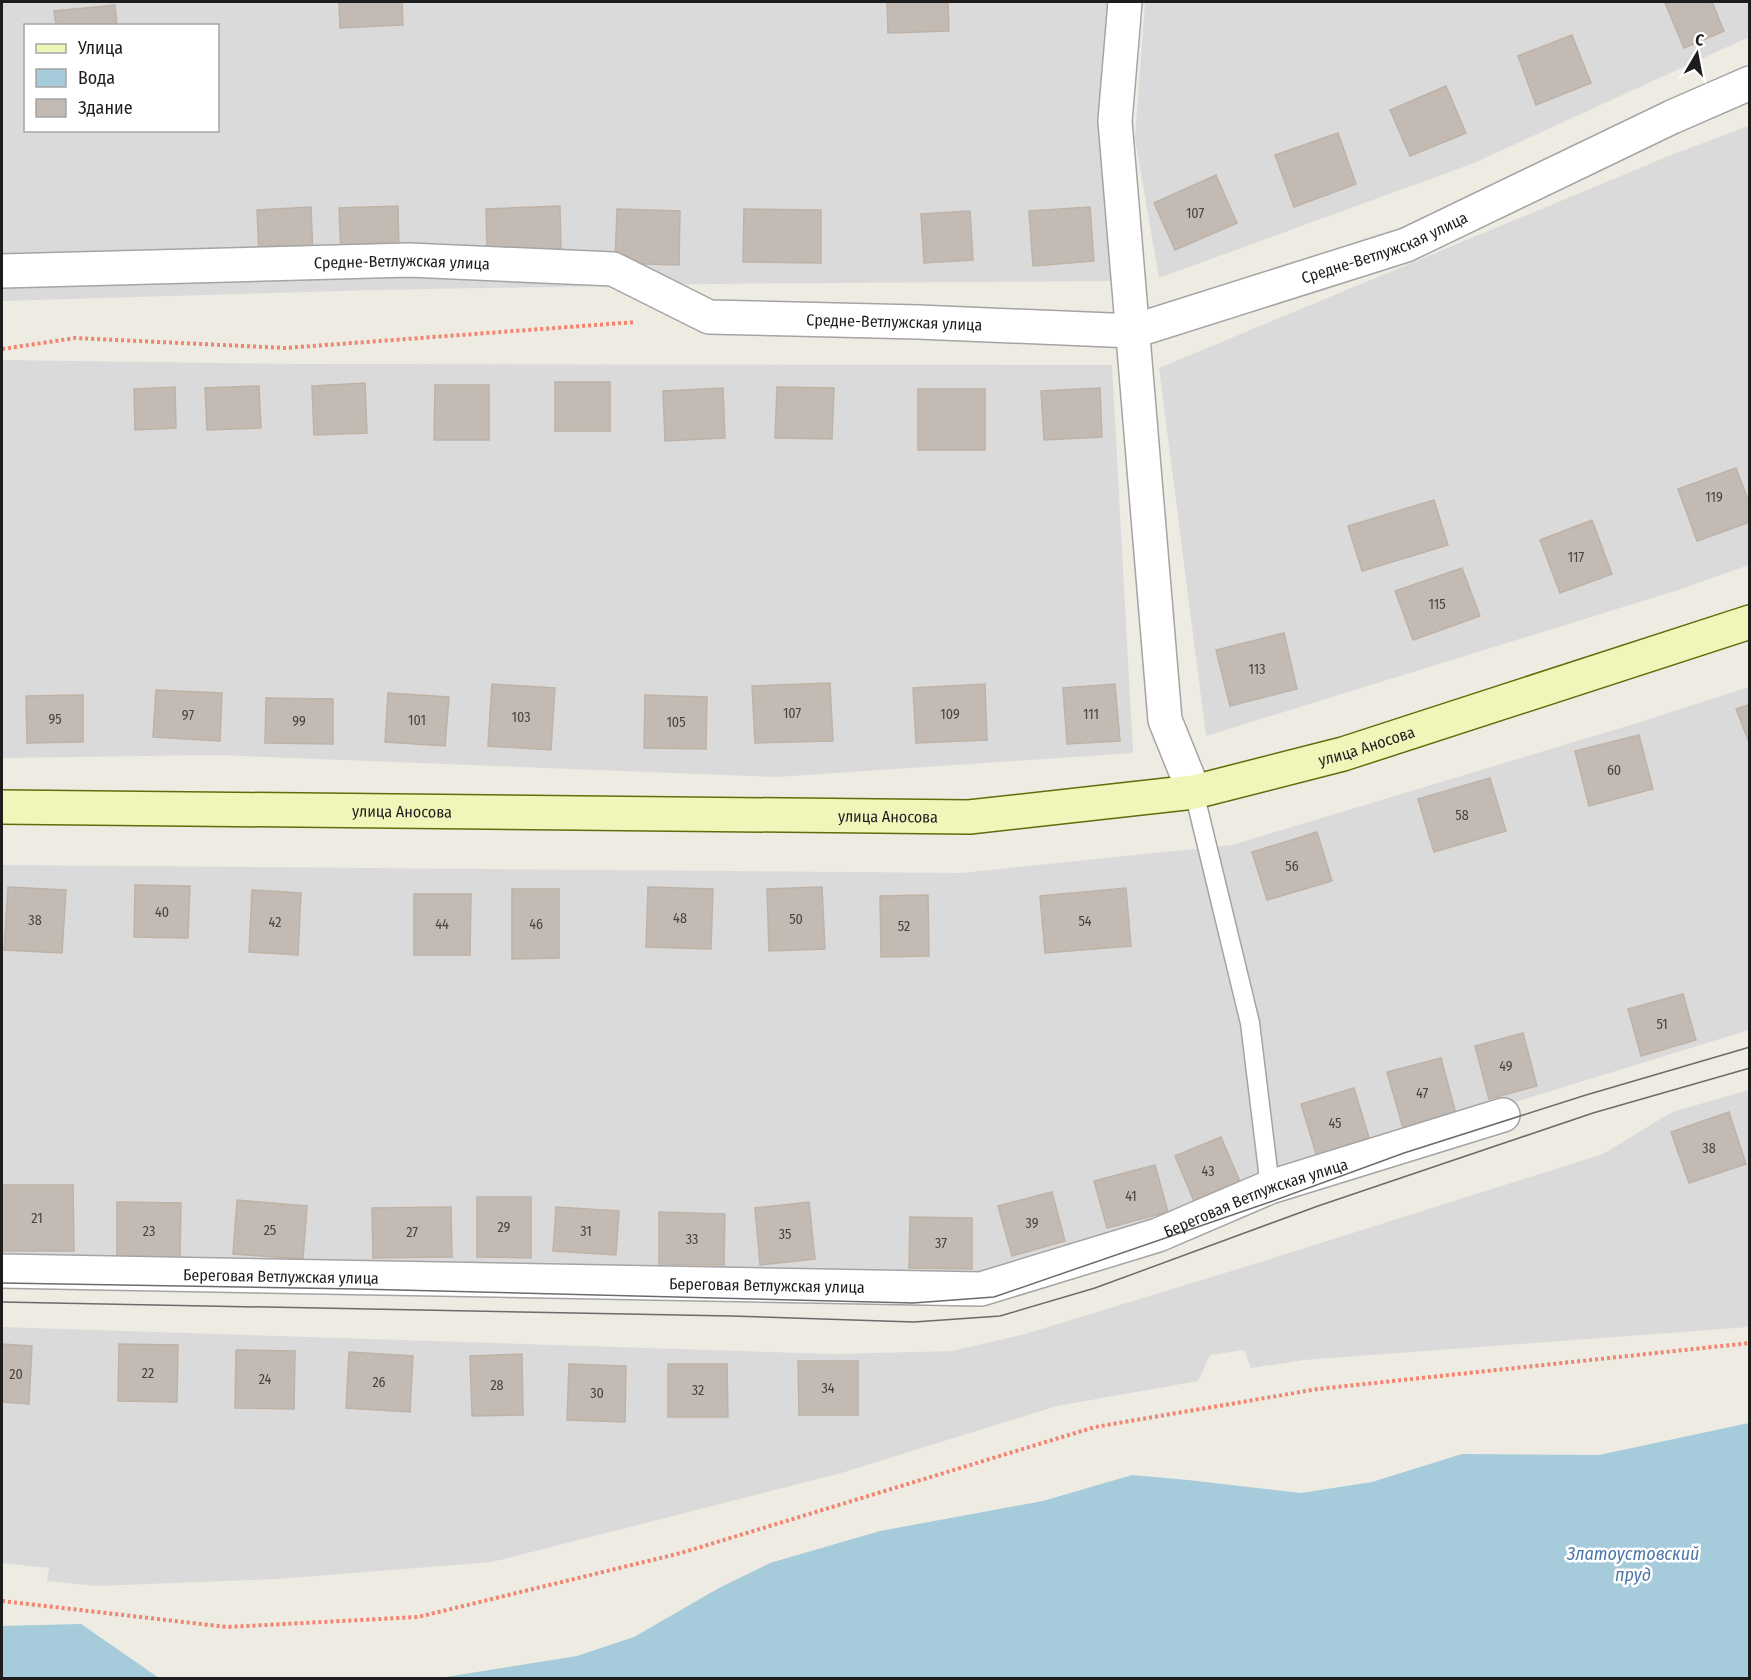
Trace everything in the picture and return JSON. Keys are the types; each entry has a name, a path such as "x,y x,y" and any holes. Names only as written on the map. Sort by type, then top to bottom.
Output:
{"main road":[{"name":"улица Аносова","path":"2,807 969,817 1194,792 1343,754 1749,622"}],"street":[{"path":"1125,2 1115,121 1165,720 1194,792"},
{"name":"Средне-Ветлужская улица","path":"2,271 409,260 613,269 709,317 918,322 1134,331 1406,245 1672,117 1749,83"},
{"name":"Береговая Ветлужская улица","path":"2,1271 981,1289 1158,1235 1270,1187 1503,1115"}],"lane":[{"path":"1194,792 1250,1023 1270,1187"}],"path":[{"path":"2,349 75,338 285,348 638,322"},
{"path":"2,1601 227,1626 418,1617 681,1553 1095,1427 1318,1389 1749,1343"}],"shaded area":[{"path":"2,2 1110,2 1112,281 711,284 376,290 2,301"},
{"path":"1145,2 1749,2 1749,37 1474,163 1159,278 1135,139"},
{"path":"1749,126 1749,565 1675,591 1206,736 1159,368 1671,155"},
{"path":"2,360 297,364 1112,365 1133,753 777,777 216,755 2,758"},
{"path":"1749,687 1749,1030 1388,1141 1201,1207 979,1276 2,1262 2,865 961,873 1232,845"},
{"path":"1749,1090 1749,1327 1304,1360 1251,1368 1244,1350 1210,1355 1198,1381 1057,1406 838,1474 492,1562 277,1579 97,1586 47,1581 49,1568 2,1563 2,1327 834,1354 952,1351 1025,1334 1603,1154 1672,1112"}],"water":[{"name":"Златоустовский пруд","path":"1749,1423 1749,1678 439,1678 577,1656 634,1637 719,1588 770,1563 880,1531 1043,1501 1132,1475 1301,1493 1372,1482 1462,1454 1599,1455"},
{"path":"81,1624 159,1678 2,1678 2,1626"}],"building":[{"path":"339,2 402,2 403,25 340,28"},
{"path":"887,2 948,2 949,31 888,33"},
{"path":"1712,2 1724,31 1684,48 1665,3"},
{"path":"115,5 117,24 56,24 54,11"},
{"path":"1572,35 1591,83 1536,105 1518,56"},
{"path":"1446,86 1466,133 1410,156 1390,110"},
{"path":"1338,133 1356,184 1294,207 1275,155"},
{"path":"1216,175 1237,223 1175,250 1154,203"},
{"path":"398,206 399,254 341,255 339,208"},
{"path":"560,206 561,251 487,253 486,209"},
{"path":"311,207 313,255 259,257 257,210"},
{"path":"1090,207 1094,261 1033,266 1029,211"},
{"path":"617,209 680,211 679,265 615,263"},
{"path":"744,209 821,210 821,263 743,262"},
{"path":"970,211 973,260 924,263 921,214"},
{"path":"555,382 610,382 610,431 555,431"},
{"path":"365,383 367,433 314,435 312,386"},
{"path":"435,385 489,385 489,440 434,440"},
{"path":"259,386 261,428 207,430 205,388"},
{"path":"175,387 176,428 135,430 134,389"},
{"path":"777,387 834,388 832,439 775,438"},
{"path":"723,388 725,438 665,441 663,391"},
{"path":"1100,388 1102,437 1044,440 1041,391"},
{"path":"918,389 985,389 985,450 918,450"},
{"path":"1736,468 1750,505 1750,522 1697,541 1678,489"},
{"path":"1434,500 1448,545 1362,571 1348,526"},
{"path":"1592,520 1612,574 1560,593 1540,540"},
{"path":"1462,568 1480,616 1413,640 1395,591"},
{"path":"1284,633 1297,689 1230,706 1216,650"},
{"path":"830,683 833,741 755,743 752,686"},
{"path":"492,684 555,688 551,750 488,746"},
{"path":"985,684 987,740 916,743 913,688"},
{"path":"1115,684 1120,741 1067,744 1063,688"},
{"path":"156,690 222,693 220,741 153,737"},
{"path":"388,693 449,697 445,746 385,742"},
{"path":"83,695 83,742 27,743 26,696"},
{"path":"645,695 707,697 706,749 644,748"},
{"path":"266,698 333,699 333,744 265,743"},
{"path":"1750,704 1750,745 1736,709"},
{"path":"1639,735 1653,789 1589,806 1575,751"},
{"path":"1490,778 1506,831 1434,852 1418,799"},
{"path":"1317,832 1332,881 1267,900 1252,852"},
{"path":"135,885 190,886 188,938 134,937"},
{"path":"8,887 66,890 62,953 4,950"},
{"path":"648,887 713,889 711,949 646,947"},
{"path":"822,887 825,949 769,951 767,889"},
{"path":"1126,888 1131,946 1045,953 1040,896"},
{"path":"512,889 559,889 559,958 512,959"},
{"path":"252,890 301,893 298,955 249,952"},
{"path":"414,894 471,894 470,955 414,955"},
{"path":"928,895 929,956 881,957 880,896"},
{"path":"1683,994 1696,1040 1641,1056 1628,1009"},
{"path":"1523,1033 1537,1086 1489,1099 1475,1046"},
{"path":"1441,1058 1456,1114 1403,1128 1387,1072"},
{"path":"1354,1088 1370,1141 1317,1157 1301,1104"},
{"path":"1729,1112 1746,1164 1689,1183 1671,1132"},
{"path":"1221,1137 1242,1186 1196,1206 1175,1156"},
{"path":"1155,1165 1168,1212 1107,1228 1094,1181"},
{"path":"2,1185 73,1185 74,1251 2,1251"},
{"path":"1052,1192 1065,1241 1012,1256 998,1206"},
{"path":"477,1197 531,1197 531,1258 477,1257"},
{"path":"237,1200 307,1206 303,1259 233,1254"},
{"path":"117,1202 181,1203 180,1259 117,1259"},
{"path":"809,1202 815,1259 760,1265 755,1208"},
{"path":"451,1207 452,1257 373,1258 372,1208"},
{"path":"556,1207 619,1211 616,1255 553,1251"},
{"path":"659,1212 725,1214 724,1265 659,1264"},
{"path":"910,1217 972,1218 972,1269 909,1268"},
{"path":"2,1344 32,1346 29,1404 2,1402"},
{"path":"119,1344 178,1345 177,1402 118,1401"},
{"path":"236,1350 295,1351 294,1409 235,1408"},
{"path":"349,1352 413,1356 410,1412 346,1408"},
{"path":"522,1354 523,1415 472,1416 470,1356"},
{"path":"798,1361 858,1361 858,1415 799,1415"},
{"path":"569,1364 626,1366 625,1422 567,1420"},
{"path":"668,1364 727,1364 728,1417 668,1417"}],"tram line":[{"path":"2,1283 913,1303 994,1297 1270,1202 1404,1153 1586,1095 1750,1047"},
{"path":"2,1302 731,1316 914,1322 1000,1316 1095,1288 1318,1206 1593,1113 1750,1068"}]}
